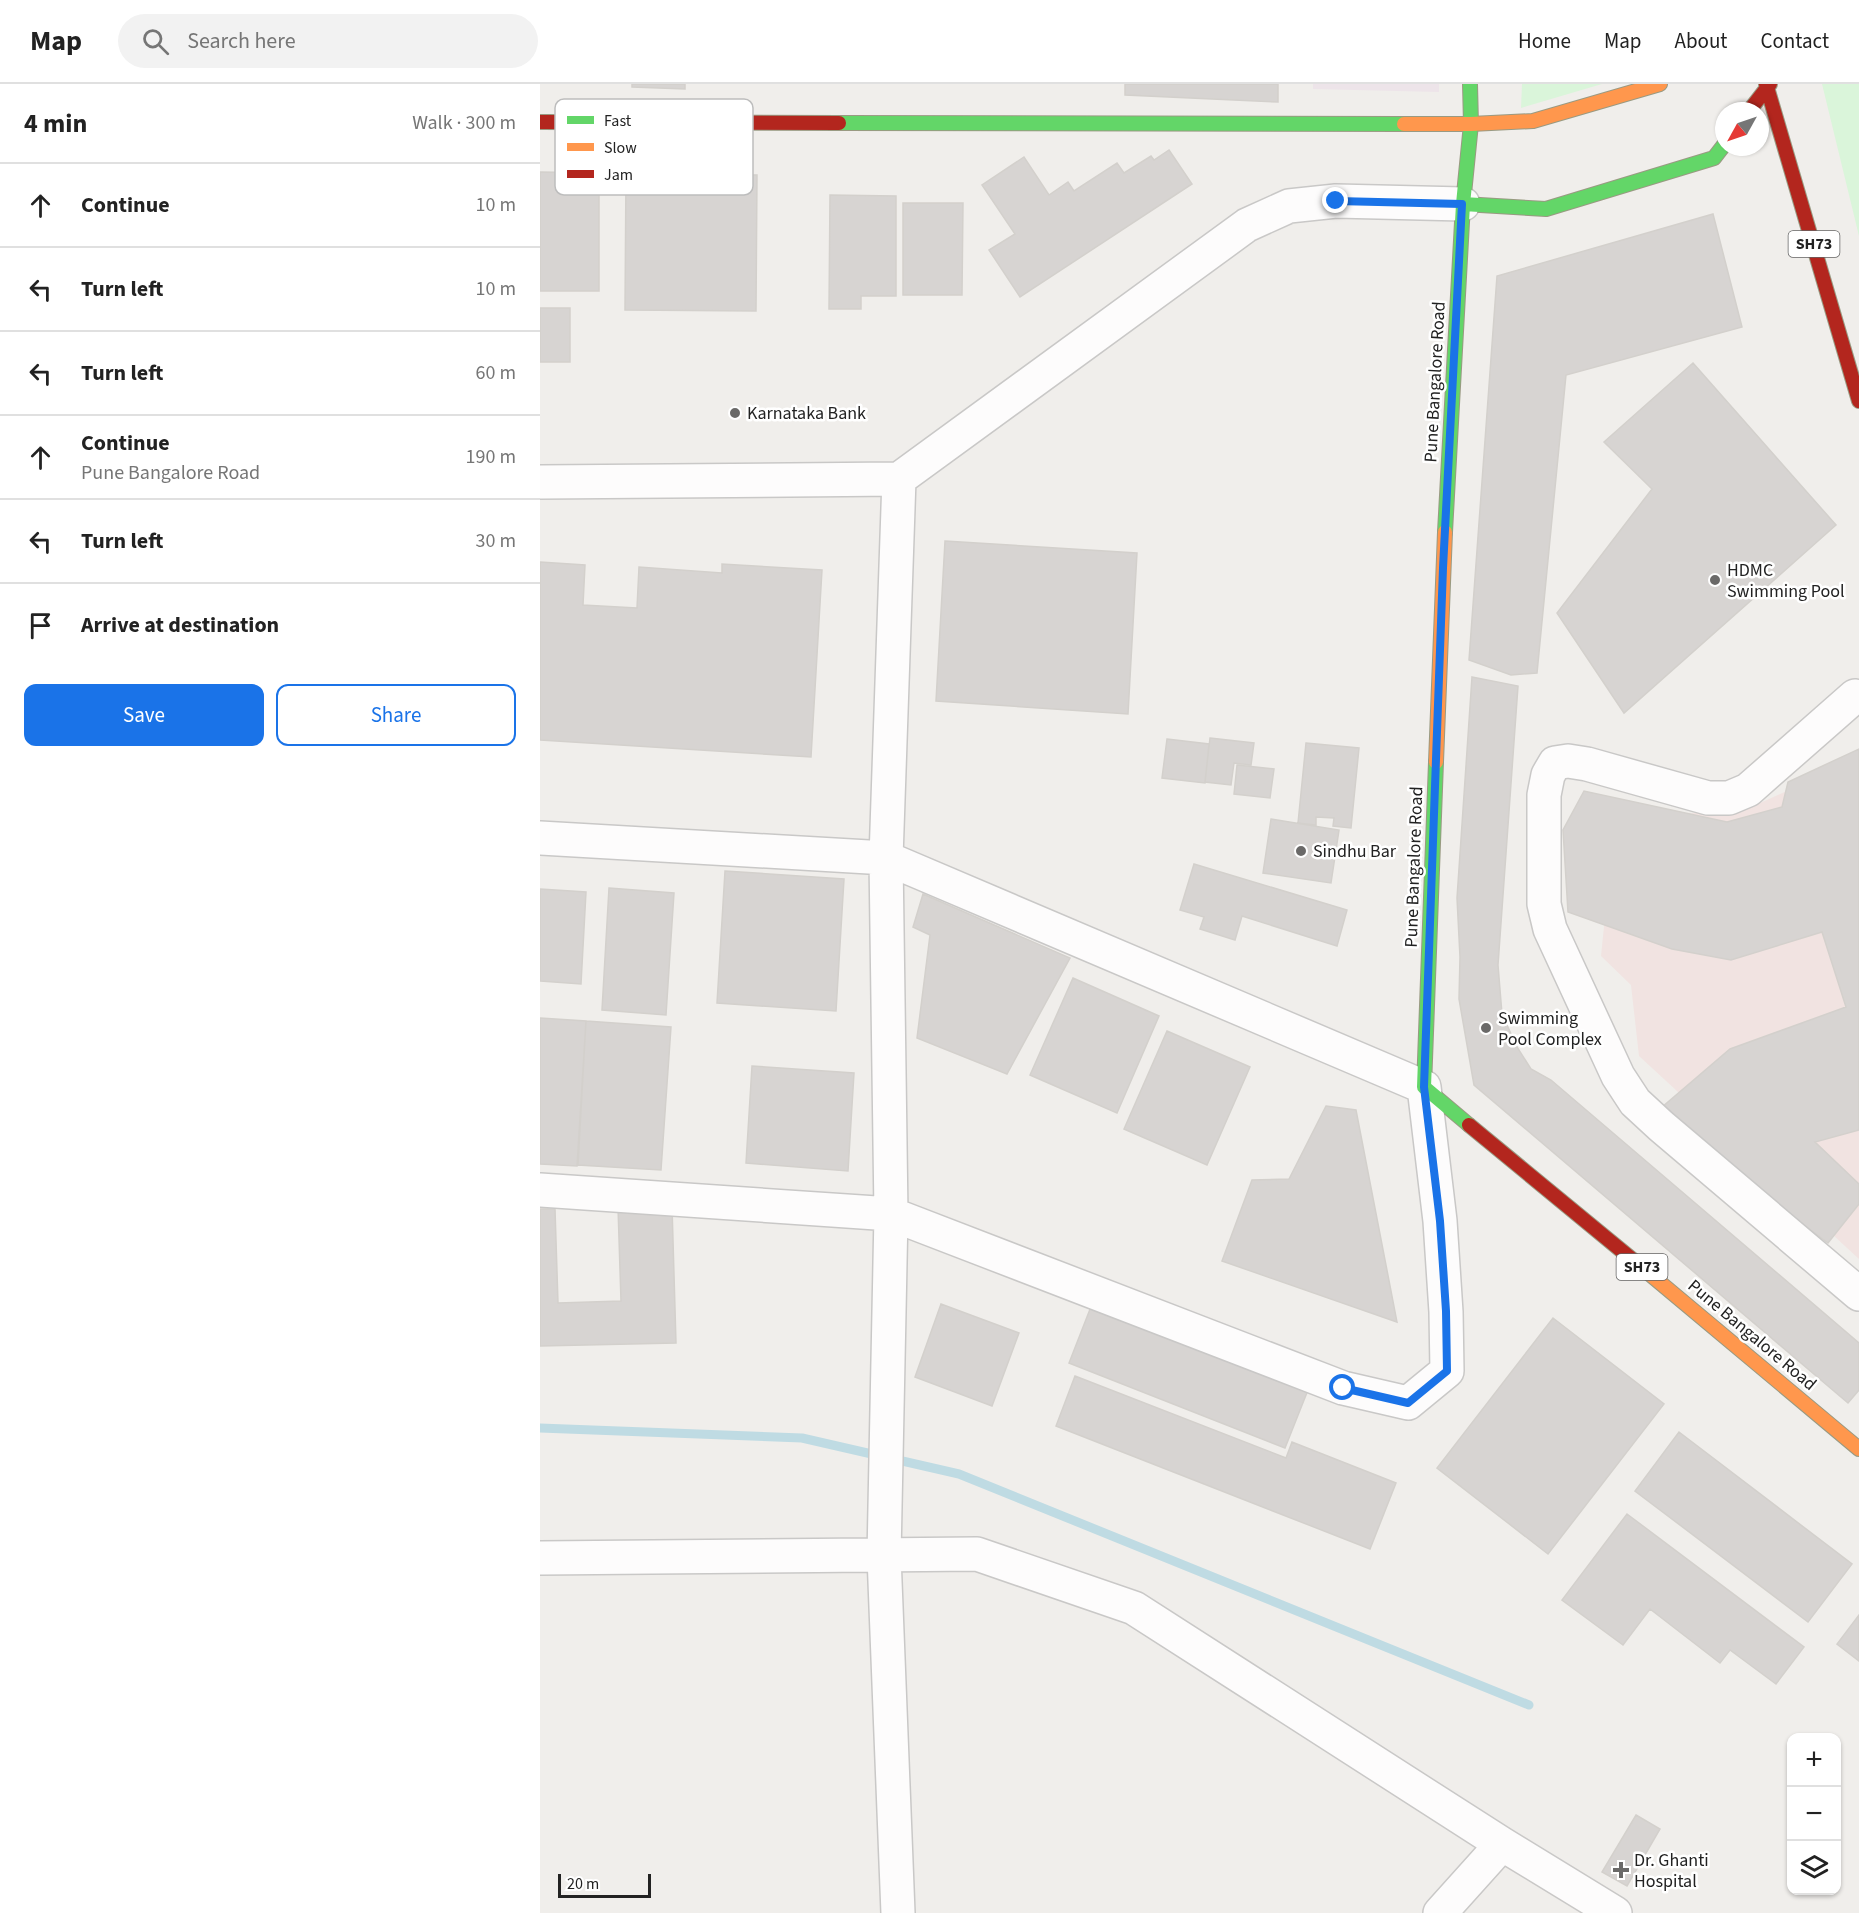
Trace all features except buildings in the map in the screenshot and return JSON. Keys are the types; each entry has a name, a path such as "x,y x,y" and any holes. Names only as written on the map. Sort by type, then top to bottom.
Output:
{"main road":[{"name":"Pune Bangalore Road","path":"1470,84 1471,124 1462,204 1443,568 1424,1087 1859,1449"},
{"path":"753,122 1471,124 1533,121 1660,84"},
{"path":"1755,102 1765,85"},
{"name":"SH73","path":"1765,85 1859,401"},
{"path":"540,122 555,122"},
{"path":"1462,204 1546,209 1716,156"}],"street":[{"path":"540,482 899,479 1247,225 1289,206 1336,201 1462,204"},
{"path":"898,1913 884,1556 891,1214 886,858 899,479"},
{"path":"1855,696 1748,790 1729,798 1708,798 1587,764 1568,761 1556,764 1548,775 1544,795 1544,904 1550,929 1618,1076 1635,1102 1859,1294"},
{"path":"540,838 886,858 1424,1087 1440,1221 1447,1371 1408,1403 1343,1388 891,1214 540,1190"},
{"path":"540,1558 977,1554 1134,1608 1502,1844 1616,1913"},
{"path":"1440,1913 1502,1844"}],"shaded area":[{"path":"1313,84 1439,84 1439,92 1313,89"},
{"path":"1859,751 1859,1259 1639,1056 1631,985 1601,956 1615,819 1747,809 1833,770"}],"green space":[{"path":"1522,84 1602,84 1521,108"},
{"path":"1822,84 1859,84 1859,236"}],"waterway":[{"path":"540,1428 802,1438 959,1474 1529,1705"}],"traffic: fast":[{"path":"1445,532 1463,204 1471,124 1470,84"},
{"path":"839,123 1404,124"},
{"path":"1463,204 1546,209 1716,156"},
{"path":"1436,762 1424,1087 1469,1125"}],"traffic: slow":[{"path":"1404,124 1533,121 1660,84"},
{"path":"1436,762 1445,532"},
{"path":"1645,1270 1859,1449"}],"traffic: jam":[{"path":"1766,84 1859,401"},
{"path":"1756,102 1770,84"},
{"path":"540,122 555,122"},
{"path":"753,123 839,123"},
{"path":"1469,1125 1645,1270"}],"place":[{"name":"Karnataka Bank","path":"735,413"},
{"name":"HDMC Swimming Pool","path":"1715,580"},
{"name":"Sindhu Bar","path":"1301,851"},
{"name":"Swimming Pool Complex","path":"1486,1028"},
{"name":"Dr. Ghanti Hospital","path":"1621,1870"}],"route":[{"path":"1336,201 1462,204 1443,568 1424,1087 1440,1221 1447,1371 1408,1403 1343,1388"}]}
